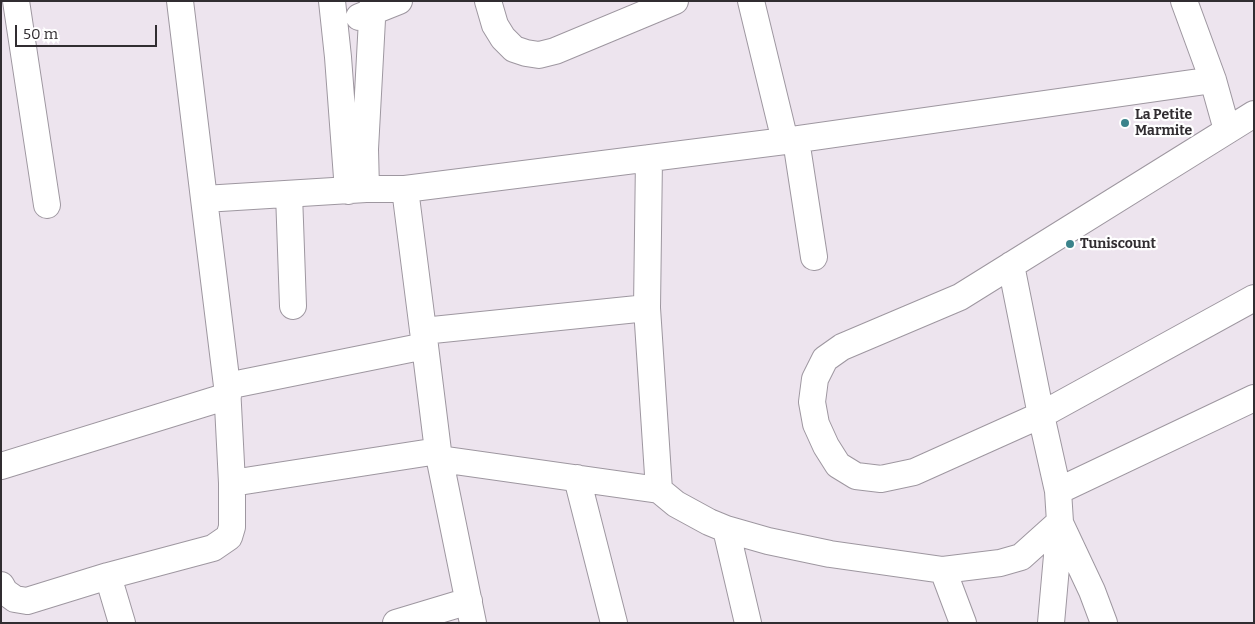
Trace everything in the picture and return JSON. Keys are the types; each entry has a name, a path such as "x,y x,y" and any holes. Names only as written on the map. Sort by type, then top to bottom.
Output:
{"street":[{"path":"16,1 46,205"},
{"path":"1,585 5,592 15,599 27,601 108,576 213,548 229,537 232,527 232,483 228,391 180,1"},
{"path":"332,1 357,190"},
{"path":"336,29 373,6 399,1"},
{"path":"488,1 495,25 503,38 514,49 539,55 556,51 674,1"},
{"path":"751,1 790,140 814,257"},
{"path":"1184,1 1213,80 1227,130"},
{"path":"357,190 365,149 373,6"},
{"path":"204,199 405,189 790,140 1213,80"},
{"path":"1254,114 960,297 842,347 824,359 815,378 812,402 815,416 826,446 838,465 856,476 881,479 914,472 1041,415 1254,298"},
{"path":"649,158 647,308 658,490"},
{"path":"396,623 471,612 439,455 405,189"},
{"path":"289,194 293,306"},
{"path":"1011,266 1058,491 1060,522 1051,623"},
{"path":"1,466 228,391 424,339 647,308"},
{"path":"1058,491 1254,398"},
{"path":"232,483 439,455 658,490 676,504 709,522 768,541 830,554 943,570 1000,562 1021,556 1060,522"},
{"path":"577,478 614,623"},
{"path":"1060,522 1092,591 1104,623"},
{"path":"726,529 748,623"},
{"path":"943,570 963,623"},
{"path":"108,576 122,623"}],"place":[{"name":"La Petite Marmite","path":"1125,123"},
{"name":"Tuniscount","path":"1070,244"}]}
